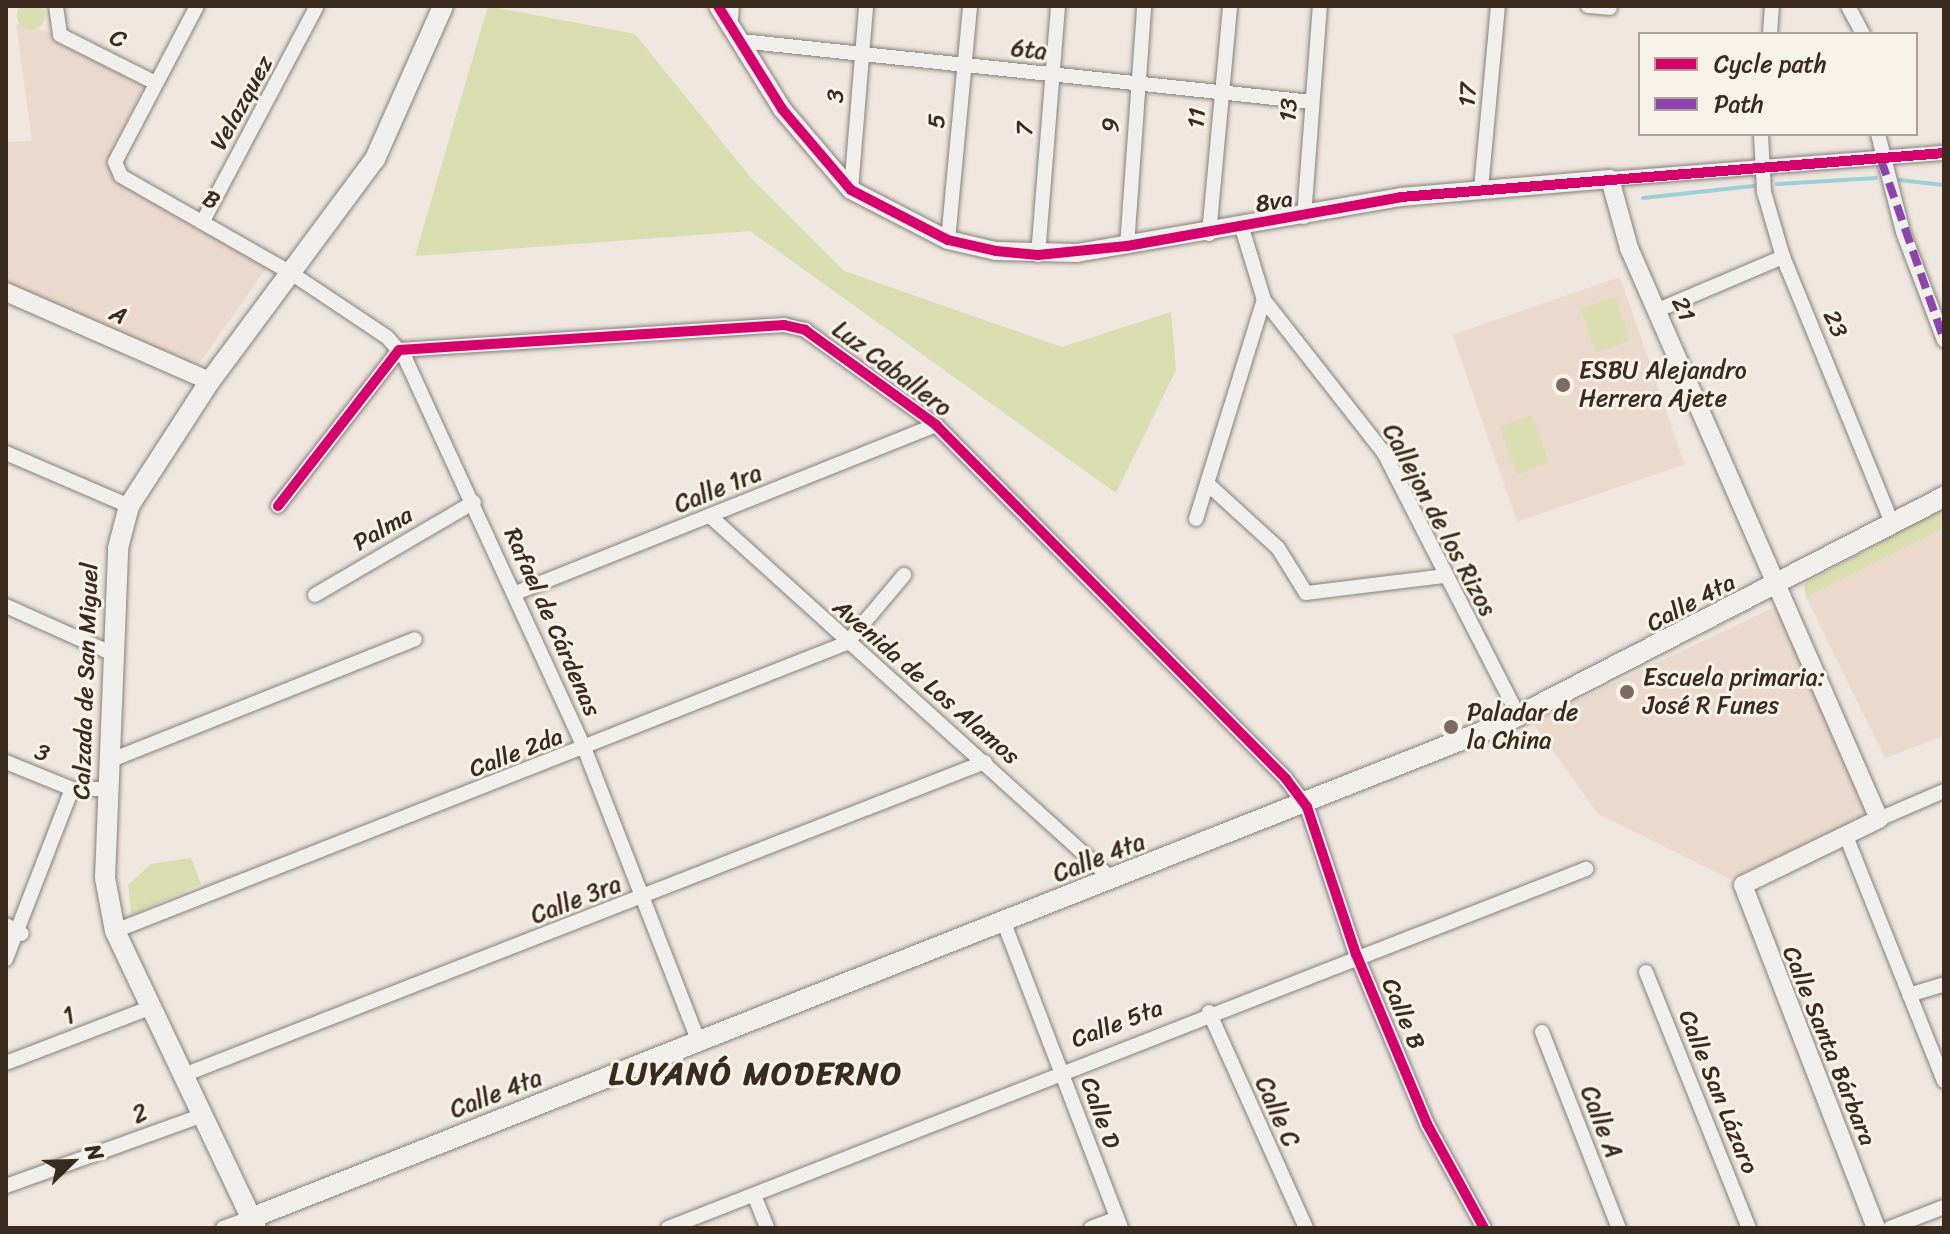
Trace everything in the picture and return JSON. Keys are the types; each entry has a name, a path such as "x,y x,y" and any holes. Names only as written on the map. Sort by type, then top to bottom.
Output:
{"main road":[{"name":"Calzada de San Miguel","path":"253,1223 147,1009 115,931 105,878 111,653 118,548 129,506 210,381 375,159 441,7"},
{"name":"Calle 4ta","path":"253,1223 699,1042 1307,807 1519,717 1780,586 1944,497"}],"street":[{"name":"C","path":"56,6 60,35 156,83"},
{"path":"156,83 197,6"},
{"name":"Velazquez","path":"203,221 317,6"},
{"name":"3","path":"851,190 866,6"},
{"name":"5","path":"948,240 970,6"},
{"name":"7","path":"1038,255 1058,6"},
{"name":"9","path":"1127,246 1135,83 1144,6"},
{"name":"11","path":"1209,234 1230,6"},
{"name":"13","path":"1304,217 1320,6"},
{"name":"17","path":"1481,189 1498,6"},
{"path":"1588,6 1610,8"},
{"path":"1770,32 1772,6"},
{"path":"1848,6 1862,32"},
{"name":"8va","path":"727,10 741,41 782,109 851,190 948,240 1038,255 1209,234 1481,189 1944,153"},
{"name":"6ta","path":"741,41 1135,83 1222,88 1312,102"},
{"name":"B","path":"156,83 115,162 121,176 291,273"},
{"name":"23","path":"1761,136 1762,168 1783,257 1893,525"},
{"path":"1878,136 1881,160 1944,340"},
{"name":"21","path":"1610,179 1658,310 1879,819"},
{"name":"Callejon de los Rizos","path":"1242,228 1264,300 1384,453 1519,717"},
{"path":"1658,310 1783,257"},
{"name":"Rafael de Cárdenas","path":"291,273 399,350 474,502 585,750 699,1042"},
{"name":"A","path":"6,292 210,381"},
{"path":"1196,519 1210,486 1264,300"},
{"name":"Luz Caballero","path":"399,350 784,325 805,330 936,425 1307,807"},
{"path":"278,506 399,350"},
{"name":"Calle 1ra","path":"516,593 936,425"},
{"path":"6,453 129,506"},
{"path":"1210,486 1278,548 1306,593 1445,576"},
{"name":"Palma","path":"315,595 474,502"},
{"name":"Avenida de Los Alamos","path":"710,516 847,643 985,762 1113,880"},
{"name":"Calle 2da","path":"115,931 585,750 847,643 904,575"},
{"path":"6,606 111,653"},
{"path":"109,761 415,639"},
{"name":"3","path":"6,762 72,789 108,789"},
{"name":"Calle 3ra","path":"181,1076 641,899 985,762"},
{"path":"6,959 22,934 72,789"},
{"path":"1944,791 1846,836 1944,1081"},
{"name":"Calle B","path":"1307,807 1356,954 1427,1124 1484,1228"},
{"name":"Calle Santa Bárbara","path":"1846,836 1744,881 1876,1228"},
{"name":"Calle 5ta","path":"668,1228 1061,1069 1356,954 1586,869"},
{"name":"Calle D","path":"1004,923 1118,1223"},
{"path":"6,925 22,934"},
{"name":"Calle San Lázaro","path":"1646,972 1749,1228"},
{"path":"1909,995 1944,984"},
{"name":"1","path":"6,1063 147,1009"},
{"name":"Calle C","path":"1209,1012 1306,1228"},
{"name":"Calle A","path":"1542,1032 1619,1228"},
{"name":"2","path":"6,1186 200,1116"},
{"path":"754,1195 767,1228"},
{"path":"1890,1228 1944,1207"},
{"path":"223,1228 253,1223"},
{"path":"1091,1228 1118,1223"}],"shaded area":[{"path":"16,23 72,38 147,79 107,161 272,260 196,368 6,284 6,142 32,141"},
{"name":"ESBU Alejandro Herrera Ajete","path":"1620,277 1684,464 1517,522 1453,335"},
{"path":"1944,527 1944,736 1885,758 1806,597"},
{"path":"1777,606 1869,814 1730,879 1598,814 1532,722"}],"green space":[{"path":"31,2 41,6 45,16 41,26 31,30 21,26 17,16 21,6"},
{"path":"488,6 635,34 751,178 844,271 1062,347 1171,312 1176,370 1116,493 750,231 415,256"},
{"path":"1615,297 1630,340 1596,352 1581,309"},
{"path":"1531,415 1549,463 1518,475 1499,427"},
{"path":"1944,507 1944,528 1806,597 1804,584"},
{"path":"191,858 201,884 131,915 128,885 151,864"}],"waterway":[{"path":"1777,184 1876,178"},
{"path":"1899,180 1944,185"},
{"path":"1643,198 1753,186"}],"marked path":[{"path":"1881,160 1944,340"}],"cycle path":[{"path":"718,6 782,109 851,190 948,240 996,251 1038,255 1127,246 1401,197 1944,153"},
{"path":"278,506 399,350 784,325 805,330 936,425 1286,779 1307,807 1356,954 1427,1124 1484,1228"}],"place":[{"name":"ESBU Alejandro Herrera Ajete","path":"1563,385"},
{"name":"Escuela primaria: José R Funes","path":"1627,692"},
{"name":"Paladar de la China","path":"1451,727"}],"district":[{"name":"LUYANÓ MODERNO","path":"756,1074"}]}
